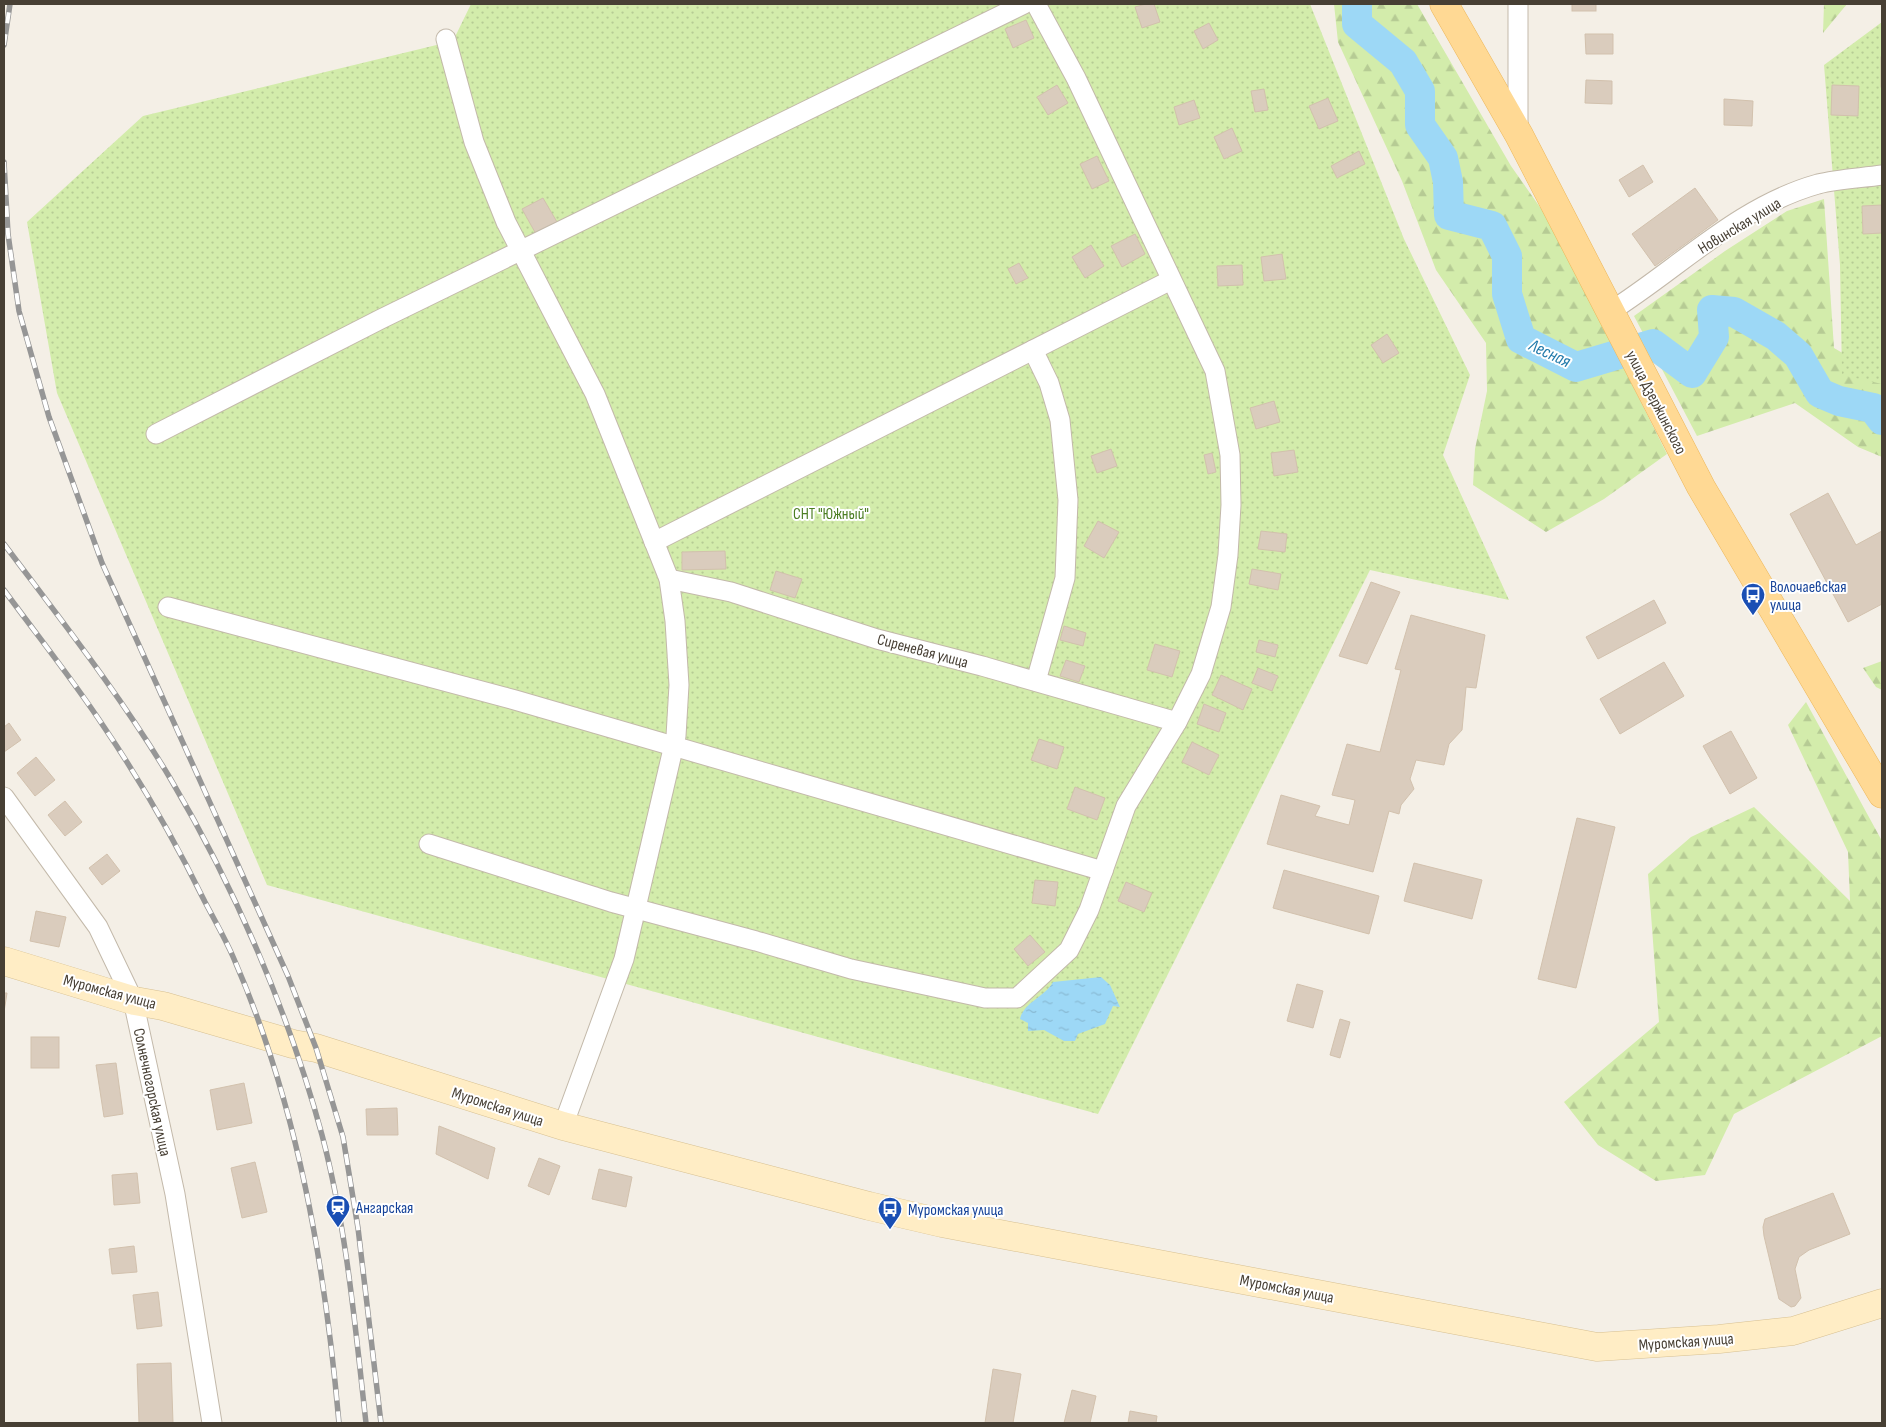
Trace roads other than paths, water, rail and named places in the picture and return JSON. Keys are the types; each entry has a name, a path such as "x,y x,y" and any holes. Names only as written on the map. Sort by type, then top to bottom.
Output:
{"main road":[{"name":"улица Дзержинского","path":"1444,4 1519,135 1701,487 1882,794"},
{"name":"Муромская улица","path":"4,961 133,1000 163,1006 293,1044 316,1048 563,1126 868,1206 942,1222 1597,1347 1719,1339 1793,1331 1882,1303"}],"street":[{"path":"156,434 372,323 1024,4"},
{"path":"429,844 637,909 851,969 940,989 1000,999 1016,998 1068,950 1089,910 1126,806 1176,722 1201,674 1221,607 1228,556 1231,506 1230,455 1215,371 1080,86 1036,4"},
{"path":"1518,4 1519,135"},
{"path":"446,39 474,142 506,222 595,394 669,579 675,621 679,685 674,746 624,959 563,1126"},
{"name":"Новинская улица","path":"1611,311 1707,242 1773,201 1819,184 1882,175"},
{"path":"654,542 1171,280"},
{"path":"1033,350 1049,383 1060,420 1068,500 1065,578 1036,682"},
{"name":"Сиреневая улица","path":"669,579 730,592 877,639 1176,722"},
{"path":"168,607 506,698 1103,871"},
{"name":"Солнечногорская улица","path":"4,797 98,927 133,1000 175,1194 212,1423"}],"water":[{"path":"1101,977 1110,985 1120,1007 1113,1006 1105,1024 1078,1034 1075,1041 1064,1041 1044,1030 1028,1031 1028,1023 1020,1019 1026,1008 1045,992 1053,982"}],"waterway":[{"name":"Лесная","path":"1357,4 1357,24 1403,62 1420,91 1420,125 1443,158 1448,182 1449,215 1492,226 1507,256 1507,294 1521,339 1576,367 1653,344 1692,373 1714,337 1712,310 1734,312 1776,336 1798,355 1820,393 1839,401 1873,408 1882,420"}],"railway":[{"path":"4,45 10,4"},
{"path":"4,162 8,234 19,311 49,417 102,563 288,976 316,1048 343,1137 358,1228 381,1423"},
{"path":"4,544 90,659 170,778 216,862 258,951 309,1089 331,1171 344,1242 366,1423"},
{"path":"4,590 80,692 132,769 182,857 234,959 256,1015 292,1129 305,1187 326,1305 339,1423"}],"place":[{"name":"Волочаевская улица","path":"1753,616"},
{"name":"Ангарская","path":"338,1228"},
{"name":"Муромская улица","path":"890,1230"}],"park label":[{"name":"СНТ \"Южный\"","path":"831,513"}]}
